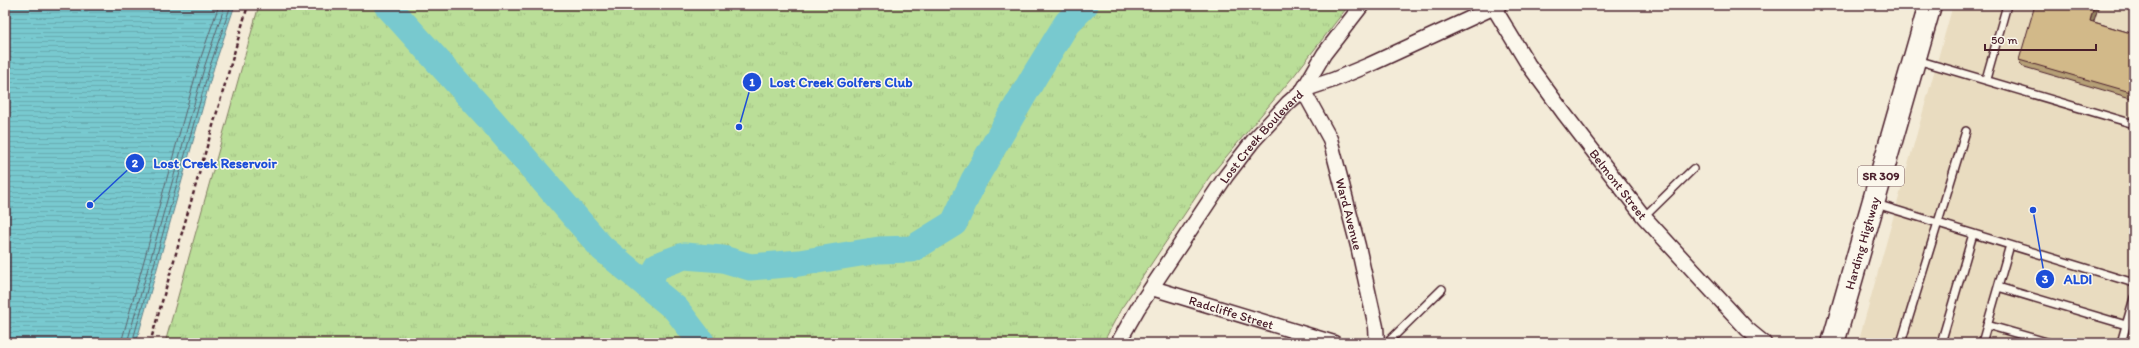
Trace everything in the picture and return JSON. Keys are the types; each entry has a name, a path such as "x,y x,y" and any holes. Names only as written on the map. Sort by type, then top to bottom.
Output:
{"main road":[{"name":"Harding Highway","path":"1833,343 1930,5"}],"street":[{"path":"1303,90 1324,54 1362,5"},
{"name":"Lost Creek Boulevard","path":"1118,343 1152,288 1226,176 1253,141 1288,103 1303,90 1333,80 1497,7"},
{"name":"Belmont Street","path":"1497,7 1528,64 1562,112 1644,217 1747,329 1764,343"},
{"name":"Ward Avenue","path":"1303,90 1330,139 1358,246 1376,327 1377,343"},
{"name":"Radcliffe Street","path":"1152,288 1334,343"}],"lane":[{"path":"1986,80 2007,5"},
{"path":"1915,59 2134,124"},
{"path":"1901,343 1966,131"},
{"path":"1644,217 1693,169"},
{"path":"1873,203 2134,283"},
{"path":"1941,343 1973,234"},
{"path":"1982,343 2010,245"},
{"path":"1998,287 2126,325"},
{"path":"1387,343 1442,289"},
{"path":"2121,343 2134,298"},
{"path":"1987,325 2050,343"}],"path":[{"path":"150,343 248,5"}],"shaded area":[{"path":"1953,5 2134,5 2134,343 1858,343"}],"green space":[{"path":"259,5 1349,5 1293,77 1210,176 1121,309 1103,343 165,343"}],"water":[{"path":"5,5 235,5 214,67 136,343 5,343"}],"building":[{"path":"2035,5 2094,5 2090,21 2134,34 2134,93 2019,60"}],"waterway":[{"path":"387,5 492,121 602,248 676,309 702,343"},
{"path":"655,291 650,278 657,266 684,256 723,259 750,267 799,263 879,250 912,249 954,223 974,180 1035,75 1067,23 1085,5"}],"place":[{"name":"Lost Creek Golfers Club","path":"739,127"},
{"name":"Lost Creek Reservoir","path":"90,205"},
{"name":"ALDI","path":"2033,210"}]}
